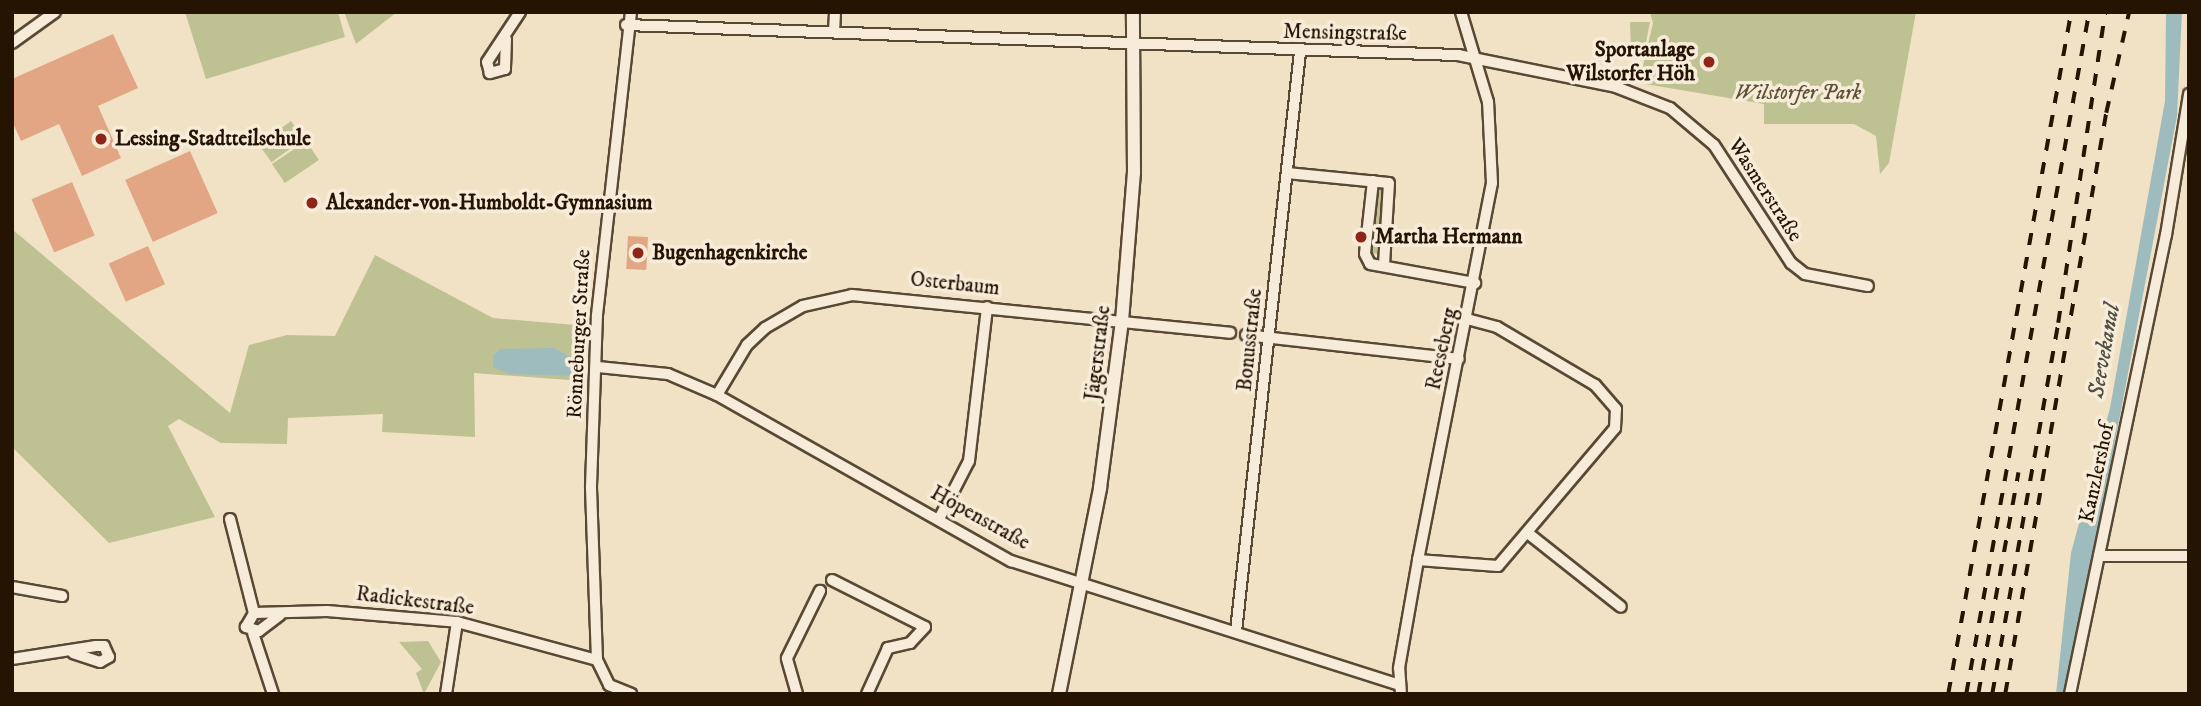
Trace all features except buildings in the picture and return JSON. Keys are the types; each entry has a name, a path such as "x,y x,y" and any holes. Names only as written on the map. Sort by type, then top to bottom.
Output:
{"street":[{"path":"12,43 55,12"},
{"path":"506,40 520,12"},
{"name":"Rönneburger Straße","path":"597,660 591,486 604,220 626,26 631,12"},
{"path":"834,32 835,12"},
{"name":"Jägerstraße","path":"1059,694 1082,585 1122,321 1134,173 1133,12"},
{"name":"Reeseberg","path":"1401,689 1418,560 1475,283 1493,169 1490,113 1461,12"},
{"name":"Mensingstraße","path":"626,26 1134,43 1476,58"},
{"name":"Bonusstraße","path":"1236,632 1300,52"},
{"name":"Wasmerstraße","path":"1476,58 1616,87 1670,108 1730,167 1791,263 1805,274 1868,286"},
{"name":"Kanzlershof","path":"2070,694 2166,235 2189,94"},
{"path":"1287,173 1389,183 1393,190 1384,265"},
{"path":"1373,181 1365,254 1370,264 1475,283"},
{"name":"Osterbaum","path":"717,395 753,339 809,304 868,294 1230,333"},
{"path":"939,519 969,461 987,307"},
{"path":"1418,560 1492,568 1529,534 1611,438 1616,409 1595,385 1497,327 1468,319"},
{"path":"1246,335 1460,359"},
{"name":"Höpenstraße","path":"598,366 668,374 717,395 1011,561 1236,632 1401,689"},
{"path":"230,519 254,613 245,622 253,633 272,694"},
{"path":"1529,534 1621,607"},
{"path":"2099,556 2189,556"},
{"path":"832,580 925,627 910,643 888,648 867,694"},
{"path":"12,587 62,596"},
{"path":"797,694 787,658 820,591"},
{"name":"Radickestraße","path":"254,613 280,615 363,611 457,622 597,660"},
{"path":"253,633 280,615"},
{"path":"446,694 457,622"},
{"path":"12,659 74,653"},
{"path":"597,660 606,689 631,694"}],"green space":[{"path":"185,12 338,12 345,37 206,79"},
{"path":"344,12 397,12 356,44"},
{"name":"Wilstorfer Park","path":"1650,12 1916,12 1889,163 1880,174 1876,136 1854,124 1764,124 1764,104 1639,83 1653,23"},
{"path":"1630,22 1650,22 1644,53 1631,51"},
{"path":"291,121 304,139 272,162 259,145"},
{"path":"306,141 319,160 285,183 272,164"},
{"path":"1375,187 1390,189 1381,254 1366,252"},
{"path":"12,229 230,413 249,345 287,335 335,336 375,255 493,318 587,326 582,381 474,373 475,437 382,432 383,414 288,418 287,444 221,443 179,419 168,426 215,517 109,543 12,447"},
{"path":"428,641 441,662 424,694 416,673 422,669 399,642"}],"water":[{"path":"2166,12 2182,12 2177,116 2067,694 2056,694 2071,553 2110,408 2165,101"},
{"path":"555,348 578,362 576,376 509,374 493,367 493,356 500,349"}],"railway":[{"path":"1948,694 2071,12"},
{"path":"1966,694 2089,12"},
{"path":"1992,694 2058,323 2105,12"},
{"path":"2005,694 2106,113 2129,12"},
{"path":"1978,694 2018,473"}],"place":[{"name":"Sportanlage Wilstorfer Höh","path":"1709,62"},
{"name":"Lessing-Stadtteilschule","path":"101,139"},
{"name":"Alexander-von-Humboldt-Gymnasium","path":"312,203"},
{"name":"Martha Hermann","path":"1361,237"},
{"name":"Bugenhagenkirche","path":"638,253"}],"water label":[{"name":"Seevekanal","path":"2105,351"}]}
